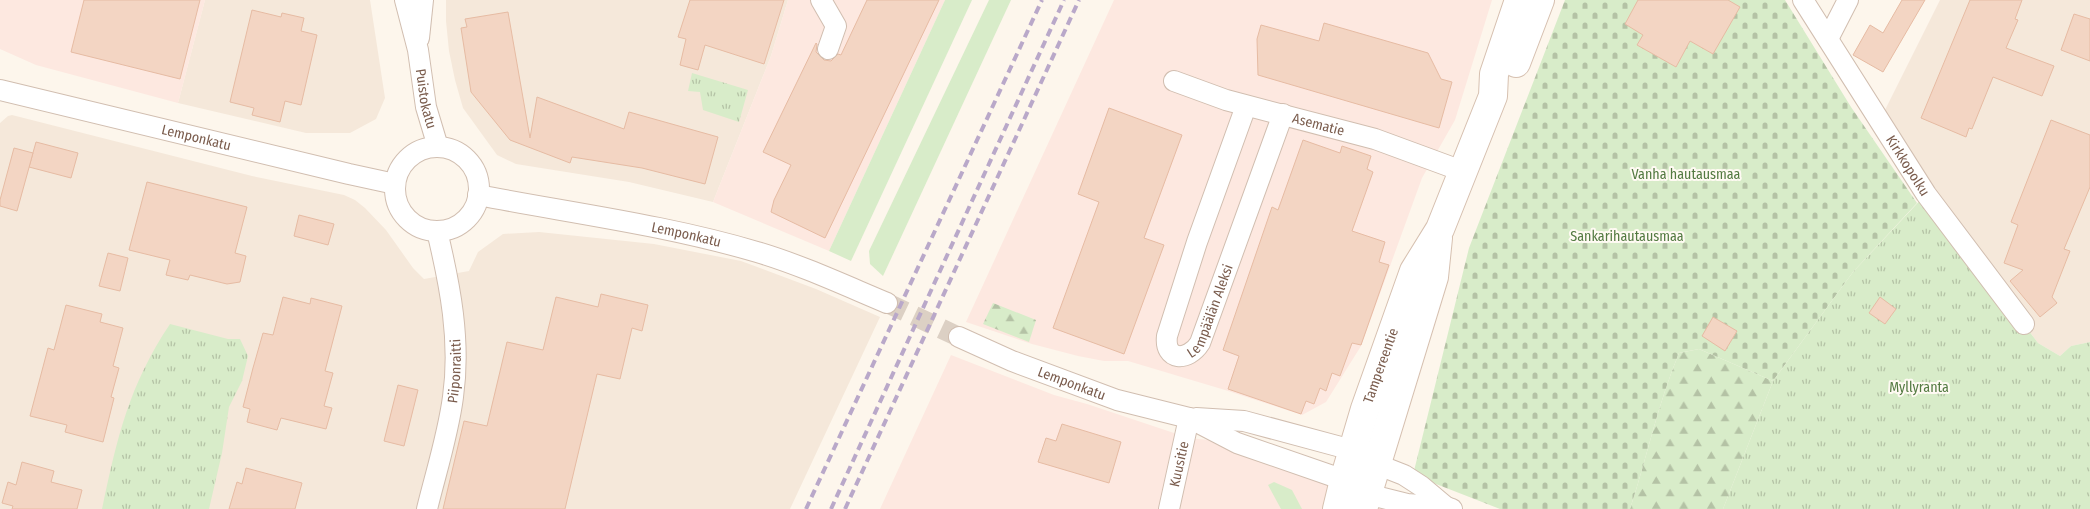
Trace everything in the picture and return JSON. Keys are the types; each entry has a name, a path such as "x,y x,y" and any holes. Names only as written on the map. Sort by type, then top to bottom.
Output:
{"main road":[{"name":"Tampereentie","path":"1337,509 1352,450 1414,271 1440,229 1493,96 1494,74 1519,0"},
{"name":"Tampereentie","path":"1493,96 1510,79 1540,0"},
{"name":"Tampereentie","path":"1365,501 1434,277 1440,229"}],"street":[{"name":"Puistokatu","path":"405,0 418,50 426,107 438,147"},
{"name":"Puistokatu","path":"418,50 423,0"},
{"path":"821,0 836,26 828,49"},
{"name":"Kirkkopolku","path":"1803,0 1926,194 2024,324"},
{"path":"1828,40 1848,0"},
{"name":"Asematie","path":"1174,81 1217,98 1375,139 1462,171"},
{"name":"Lemponkatu","path":"0,90 395,184"},
{"name":"Lempäälän Aleksi","path":"1246,106 1197,242 1167,336 1166,343 1169,350 1179,356 1183,357 1195,352 1200,342 1283,114"},
{"path":"438,147 452,150 464,157 473,168 478,181 478,195 475,207 468,217 448,230 436,231 422,229 410,222 400,211 395,198 395,184 398,172 405,161 414,153 426,148 438,147"},
{"name":"Lemponkatu","path":"478,195 712,240 758,252 820,275 887,304"},
{"name":"Piiponraitti","path":"427,509 453,398 456,354 453,307 436,231"},
{"name":"Lemponkatu","path":"959,337 1012,361 1117,400 1189,418 1244,421 1352,450 1376,464 1409,479 1449,508"},
{"name":"Lemponkatu","path":"1189,418 1237,443 1344,480 1365,501 1449,508"},
{"name":"Kuusitie","path":"1169,509 1189,418"}],"shaded area":[{"path":"0,0 205,0 178,103 36,65 0,49"},
{"path":"205,0 370,0 385,98 376,119 350,133 306,133 178,103"},
{"path":"446,0 788,0 771,56 713,202 629,182 516,164 497,155 463,108 449,51"},
{"path":"788,0 945,0 829,251 713,202 771,56"},
{"path":"1114,0 1492,0 1455,120 1422,178 1361,346 1326,402 1302,415 1128,361 1104,361 1078,356 1032,344 966,322"},
{"path":"1940,0 2090,0 2090,342 2071,346 2060,356 2038,343 1963,243 1879,122"},
{"path":"12,115 252,176 344,195 355,200 365,208 386,230 413,268 424,279 469,271 478,252 503,234 539,232 654,244 741,261 816,289 880,317 790,509 0,509 0,123"},
{"path":"951,355 1054,395 1189,438 1237,443 1421,509 880,509"}],"green space":[{"path":"945,0 972,0 851,261 829,251"},
{"path":"989,0 1011,0 883,276 870,264 869,251"},
{"name":"Vanha hautausmaa","path":"1565,0 1785,0 1851,107 1917,203 1853,272 1773,381 1699,349 1679,353 1659,411 1630,509 1500,509 1413,475 1469,248"},
{"path":"692,73 748,90 739,122 703,110 700,92 688,91"},
{"name":"Myllyranta","path":"1926,194 2038,343 2060,356 2071,346 2090,342 2090,509 1723,509 1773,381 1853,272"},
{"path":"993,303 1036,320 1029,342 983,324"},
{"path":"170,324 228,339 240,339 248,356 242,381 229,407 222,453 209,509 102,509 119,435 134,391 144,369"},
{"path":"1699,349 1773,381 1723,509 1630,509 1659,411 1679,353"},
{"path":"1274,482 1292,490 1302,509 1281,509 1268,485"}],"building":[{"path":"84,0 200,0 180,79 71,52"},
{"path":"690,0 784,0 764,64 705,45 698,70 680,65 686,39 678,37"},
{"path":"867,0 939,0 825,238 771,212 774,200 791,165 763,152 816,43 816,52 824,60 831,61 838,54 841,55"},
{"path":"1638,0 1728,0 1740,7 1713,54 1690,41 1676,67 1637,45 1643,35 1625,24"},
{"path":"1902,0 1925,0 1883,72 1853,55 1870,25 1883,33"},
{"path":"1970,0 2022,0 2015,19 2018,20 2006,48 2054,66 2042,96 1993,77 1972,129 1969,128 1966,137 1921,118"},
{"path":"252,10 281,17 282,13 304,18 301,31 317,35 301,105 285,101 280,122 252,115 254,108 230,102"},
{"path":"508,12 530,138 537,97 624,129 629,112 718,137 705,184 642,168 572,157 570,163 510,140 471,92 461,28 467,27 465,19"},
{"path":"2074,14 2090,19 2090,61 2061,50"},
{"path":"1324,23 1428,53 1441,79 1452,82 1439,128 1258,75 1257,39 1261,25 1319,41"},
{"path":"1109,108 1182,135 1144,238 1164,245 1124,354 1053,328 1099,202 1078,194"},
{"path":"2051,120 2090,135 2090,187 2064,249 2070,251 2052,297 2057,303 2040,317 2010,281 2023,270 2004,263 2018,225 2011,222"},
{"path":"1303,140 1340,153 1342,146 1371,156 1367,169 1373,172 1352,231 1385,242 1379,262 1389,265 1361,345 1352,343 1340,376 1332,373 1326,391 1320,388 1314,404 1306,401 1301,414 1228,389 1239,356 1223,350 1272,207 1278,210"},
{"path":"36,142 78,153 71,178 29,167"},
{"path":"14,148 33,153 17,211 0,206"},
{"path":"147,182 247,207 235,253 246,256 240,282 227,284 190,275 188,280 166,275 170,260 129,250"},
{"path":"299,215 334,224 328,245 294,236"},
{"path":"108,253 128,258 120,291 99,286"},
{"path":"601,294 648,305 642,331 632,328 620,379 597,374 565,509 443,509 464,421 487,426 507,342 543,350 556,297 598,307"},
{"path":"283,297 310,304 311,298 342,306 325,371 333,373 324,406 332,408 326,429 281,418 277,430 247,422 250,409 243,407 263,333 273,335"},
{"path":"1880,297 1896,309 1885,324 1869,313"},
{"path":"66,305 102,314 100,322 123,328 113,366 119,368 111,397 114,398 103,442 65,432 67,425 30,416 48,348 54,350"},
{"path":"1713,317 1737,331 1725,351 1702,336"},
{"path":"398,385 418,390 404,446 384,441"},
{"path":"1062,424 1121,442 1109,483 1038,462 1046,438 1056,441"},
{"path":"22,462 54,471 51,482 82,490 77,509 12,509 13,506 2,503 8,482 16,485"},
{"path":"246,468 302,483 295,509 229,509 237,482 242,484"}],"tunnel":[{"path":"887,303 959,337"}],"railway":[{"path":"806,509 1042,0"},
{"path":"831,509 1064,0"},
{"path":"845,509 1079,0"}],"park label":[{"name":"Sankarihautausmaa","path":"1627,236"}]}
